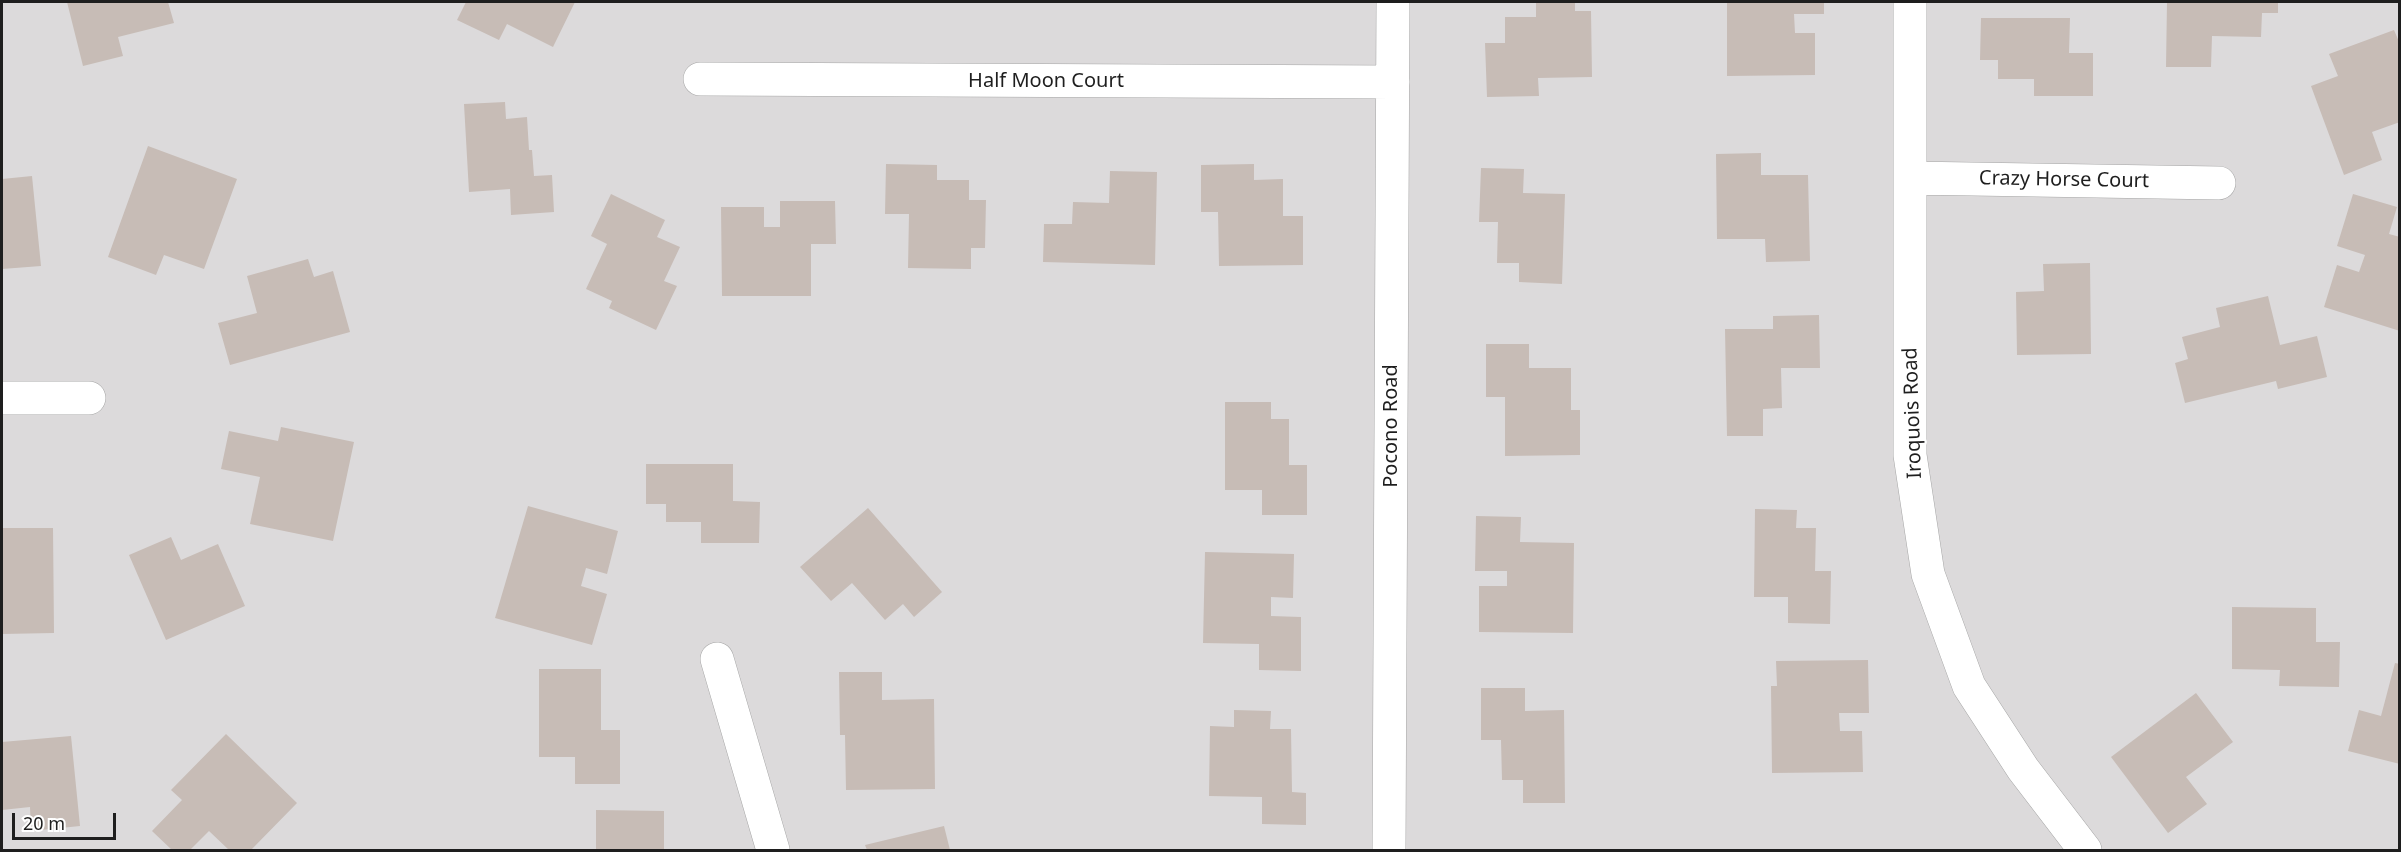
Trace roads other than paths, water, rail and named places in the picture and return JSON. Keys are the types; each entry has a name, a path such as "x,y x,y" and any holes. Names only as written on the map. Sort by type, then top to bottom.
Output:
{"street":[{"name":"Pocono Road","path":"1389,850 1393,2"},
{"name":"Iroquois Road","path":"1910,2 1910,455 1928,574 1969,686 2023,769 2085,850"},
{"name":"Half Moon Court","path":"700,80 1393,82"},
{"name":"Crazy Horse Court","path":"1910,178 2219,183"},
{"path":"2,398 89,398"},
{"path":"717,659 773,850"}]}
